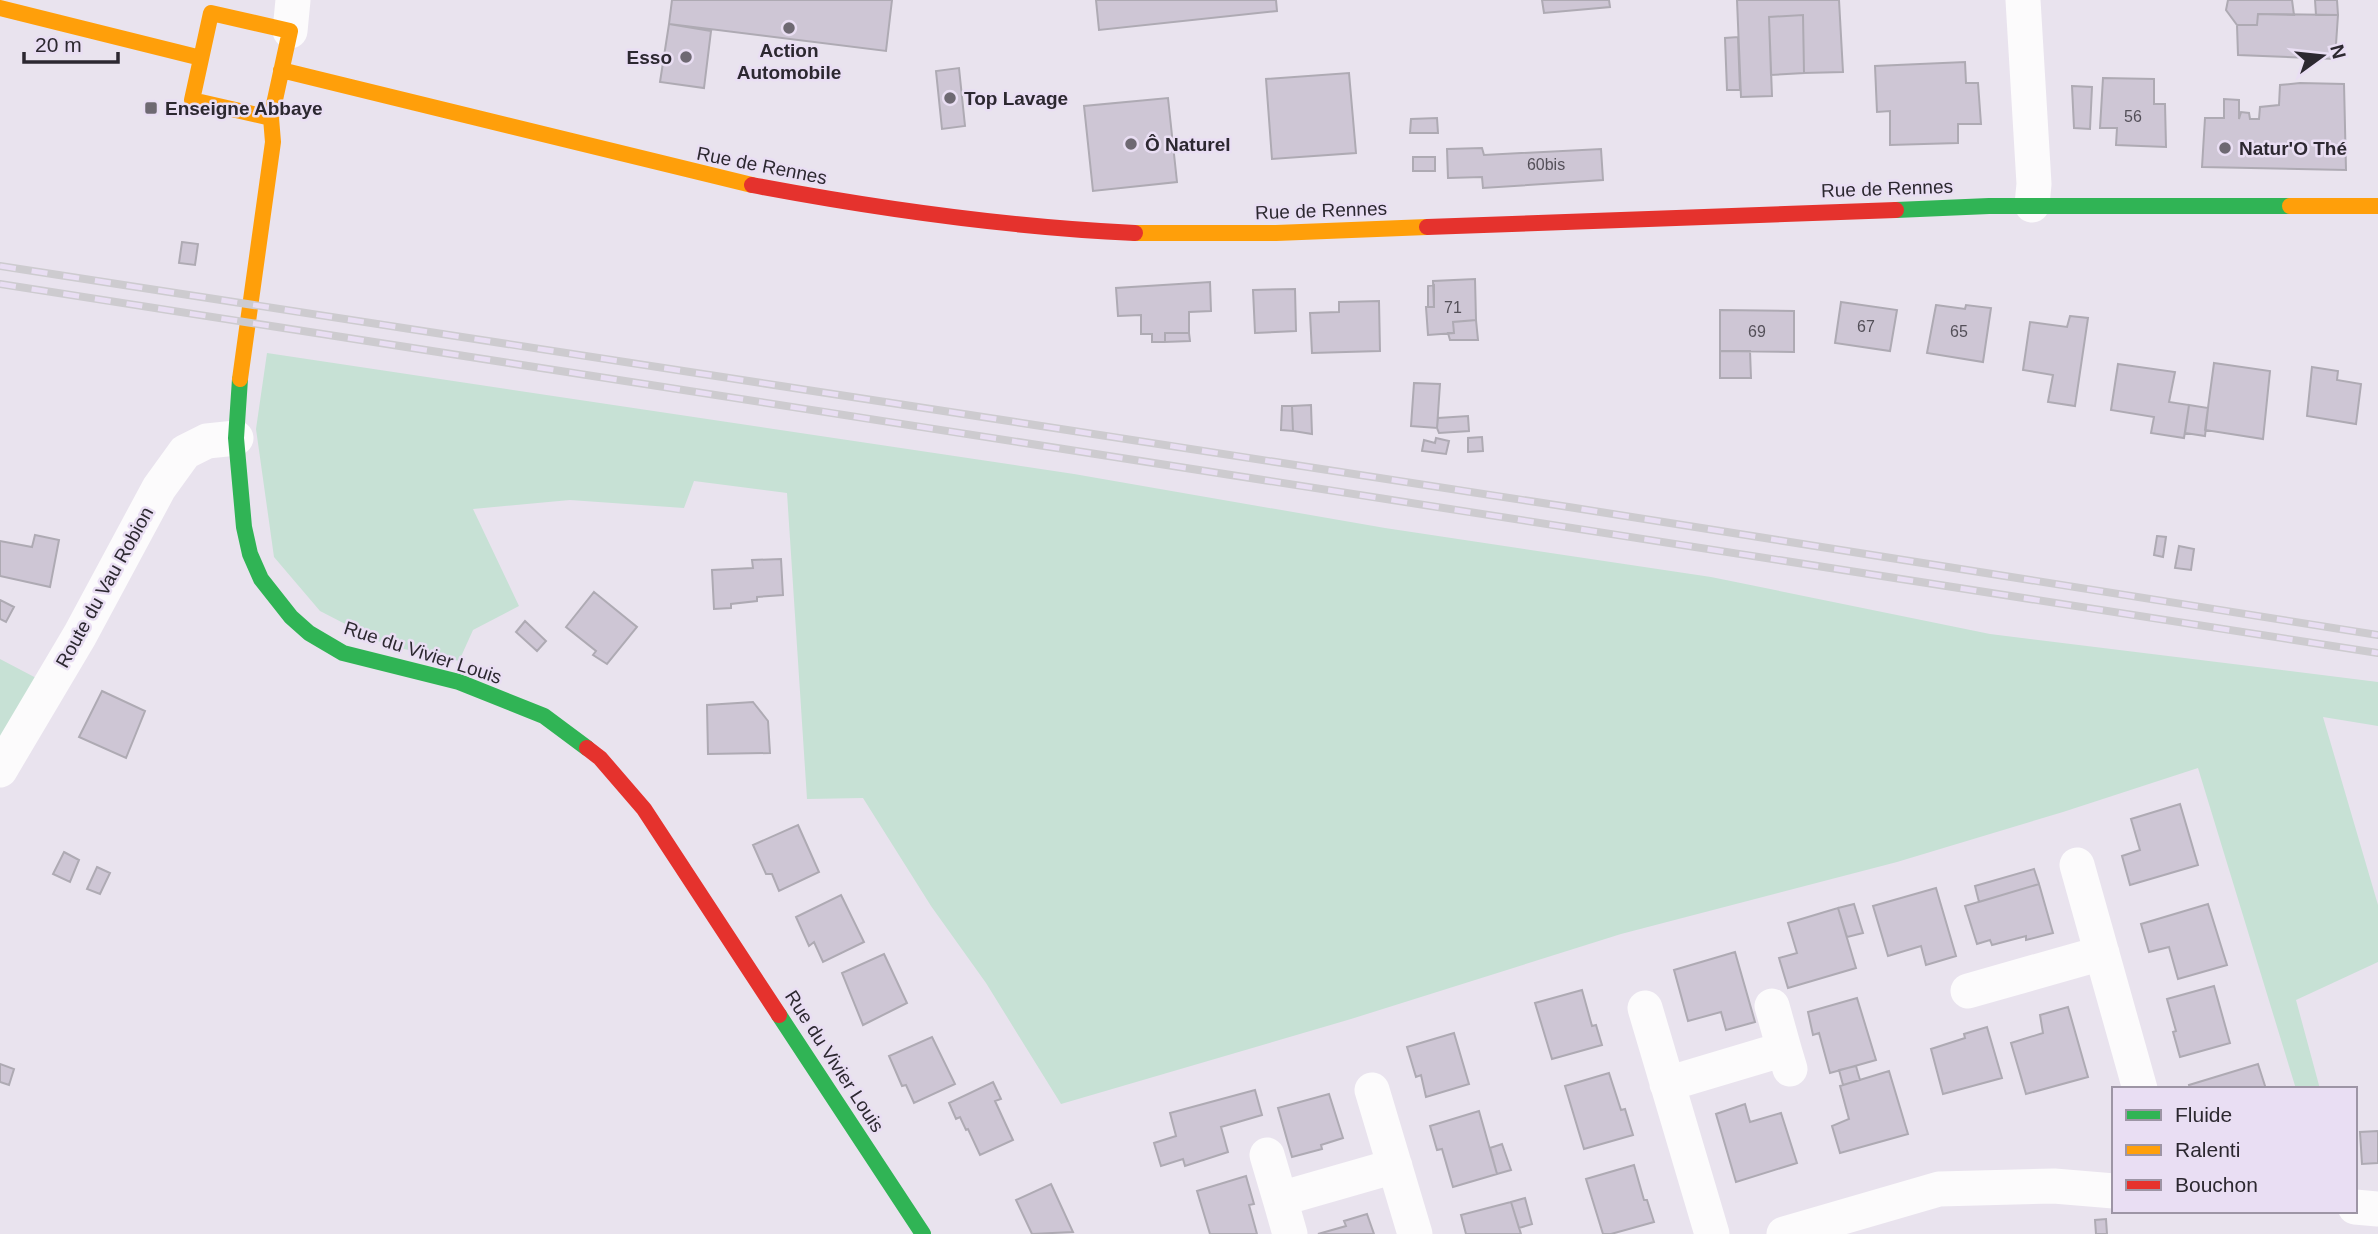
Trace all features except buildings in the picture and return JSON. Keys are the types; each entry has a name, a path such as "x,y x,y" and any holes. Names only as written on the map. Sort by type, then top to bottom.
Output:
{"main road":[{"path":"0,8 201,58"},
{"path":"271,118 192,100 211,13 292,15"},
{"name":"Rue du Vivier Louis","path":"292,15 271,118 273,142 238,396 236,438 244,527 250,554 261,579 274,598 309,633 343,653 459,682 544,716 600,758 644,809 923,1234"},
{"name":"Rue de Rennes","path":"281,70 740,183 854,204 1055,229 1138,233 1276,233 2032,205 2378,206"}],"street":[{"path":"2023,0 2034,184 2032,205"},
{"name":"Route du Vau Robion","path":"0,770 80,635 159,488 185,452 207,441 236,438"},
{"path":"2077,865 2139,1087"},
{"path":"1968,991 2102,953"},
{"path":"1667,1084 1787,1059 1772,1006"},
{"path":"1644,1009 1712,1234"},
{"path":"1372,1090 1415,1234"},
{"path":"1267,1155 1290,1234"},
{"path":"1280,1199 1395,1166"},
{"path":"1784,1234 1939,1189 2054,1186 2112,1191"},
{"path":"2357,1207 2378,1209"}],"green space":[{"path":"267,353 1074,474 1385,528 1711,577 1990,634 2378,682 2378,726 2323,717 2378,905 2378,962 2296,1000 2319,1087 2295,1087 2198,768 1897,862 1621,934 1351,1019 1061,1104 986,983 931,906 863,798 807,799 787,493 694,481 684,508 570,500 473,509 519,606 473,630 459,661 386,645 320,611 274,557 256,429"},
{"path":"0,659 40,680 0,750"}],"railway":[{"path":"0,266 1575,508 2378,635"},
{"path":"0,284 2378,653"}],"traffic: fast":[{"path":"1896,210 1989,206 2290,206"},
{"path":"240,379 236,438 244,527 250,554 261,579 291,617 309,633 343,653 459,682 544,716 587,748"},
{"path":"779,1015 923,1234"}],"traffic: slow":[{"path":"0,8 201,58"},
{"path":"240,379 273,142 271,118 290,31 211,13 192,100 271,118"},
{"path":"281,70 752,185"},
{"path":"2290,206 2378,206"},
{"path":"1135,233 1276,233 1427,227"}],"traffic: jam":[{"path":"752,185 943,216 1135,233"},
{"path":"1427,227 1896,210"},
{"path":"587,748 600,758 644,809 779,1015"}],"place":[{"name":"Action Automobile","path":"789,28"},
{"name":"Esso","path":"686,57"},
{"name":"Top Lavage","path":"950,98"},
{"name":"Enseigne Abbaye","path":"151,108"},
{"name":"Ô Naturel","path":"1131,144"},
{"name":"Natur'O Thé","path":"2225,148"}]}
